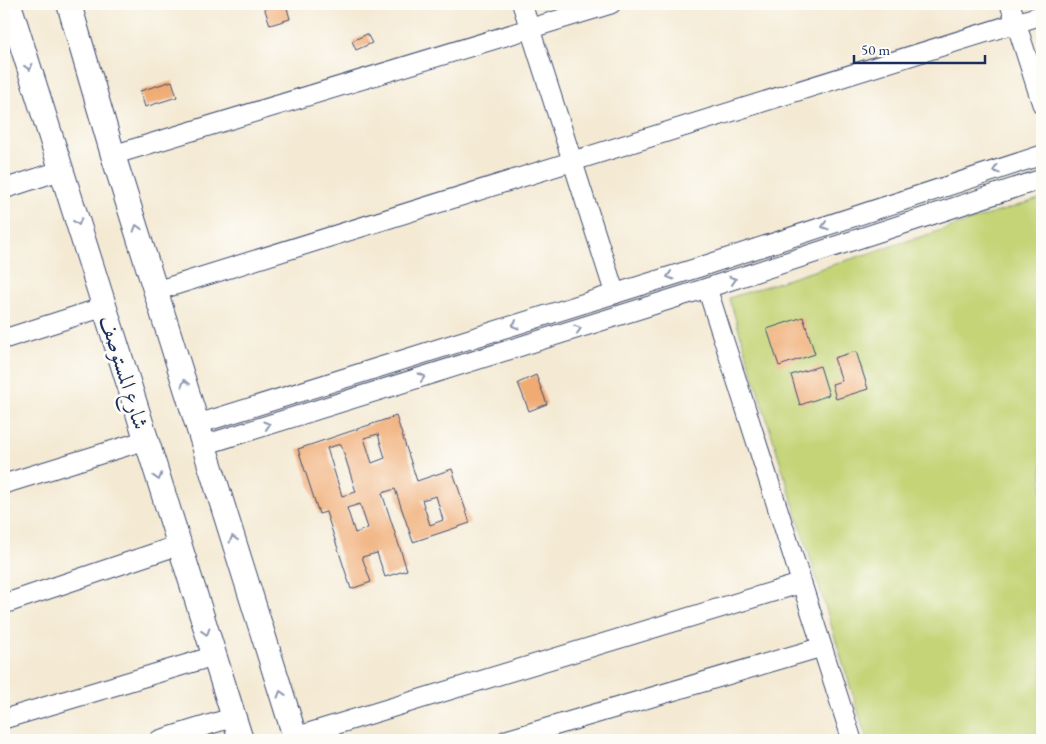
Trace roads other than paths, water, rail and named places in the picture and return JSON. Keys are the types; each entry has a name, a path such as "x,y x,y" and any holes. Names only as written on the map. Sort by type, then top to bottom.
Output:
{"main road":[{"name":"شارع المستوصف","path":"9,4 11,33 62,170 241,740"},
{"path":"69,4 295,739"}],"street":[{"path":"522,4 615,294"},
{"path":"114,155 611,4"},
{"path":"1010,4 1042,104"},
{"path":"156,291 1042,15"},
{"path":"201,435 222,417 615,294 1042,155"},
{"path":"4,189 62,170"},
{"path":"201,435 230,437 707,288 1042,179"},
{"path":"849,218 856,240"},
{"path":"707,288 852,740"},
{"path":"4,339 104,307"},
{"path":"222,417 222,430 230,437"},
{"path":"4,484 146,440"},
{"path":"4,604 179,546"},
{"path":"295,739 802,583"},
{"path":"506,740 822,646"},
{"path":"4,719 214,656"},
{"path":"159,740 234,717"}]}
